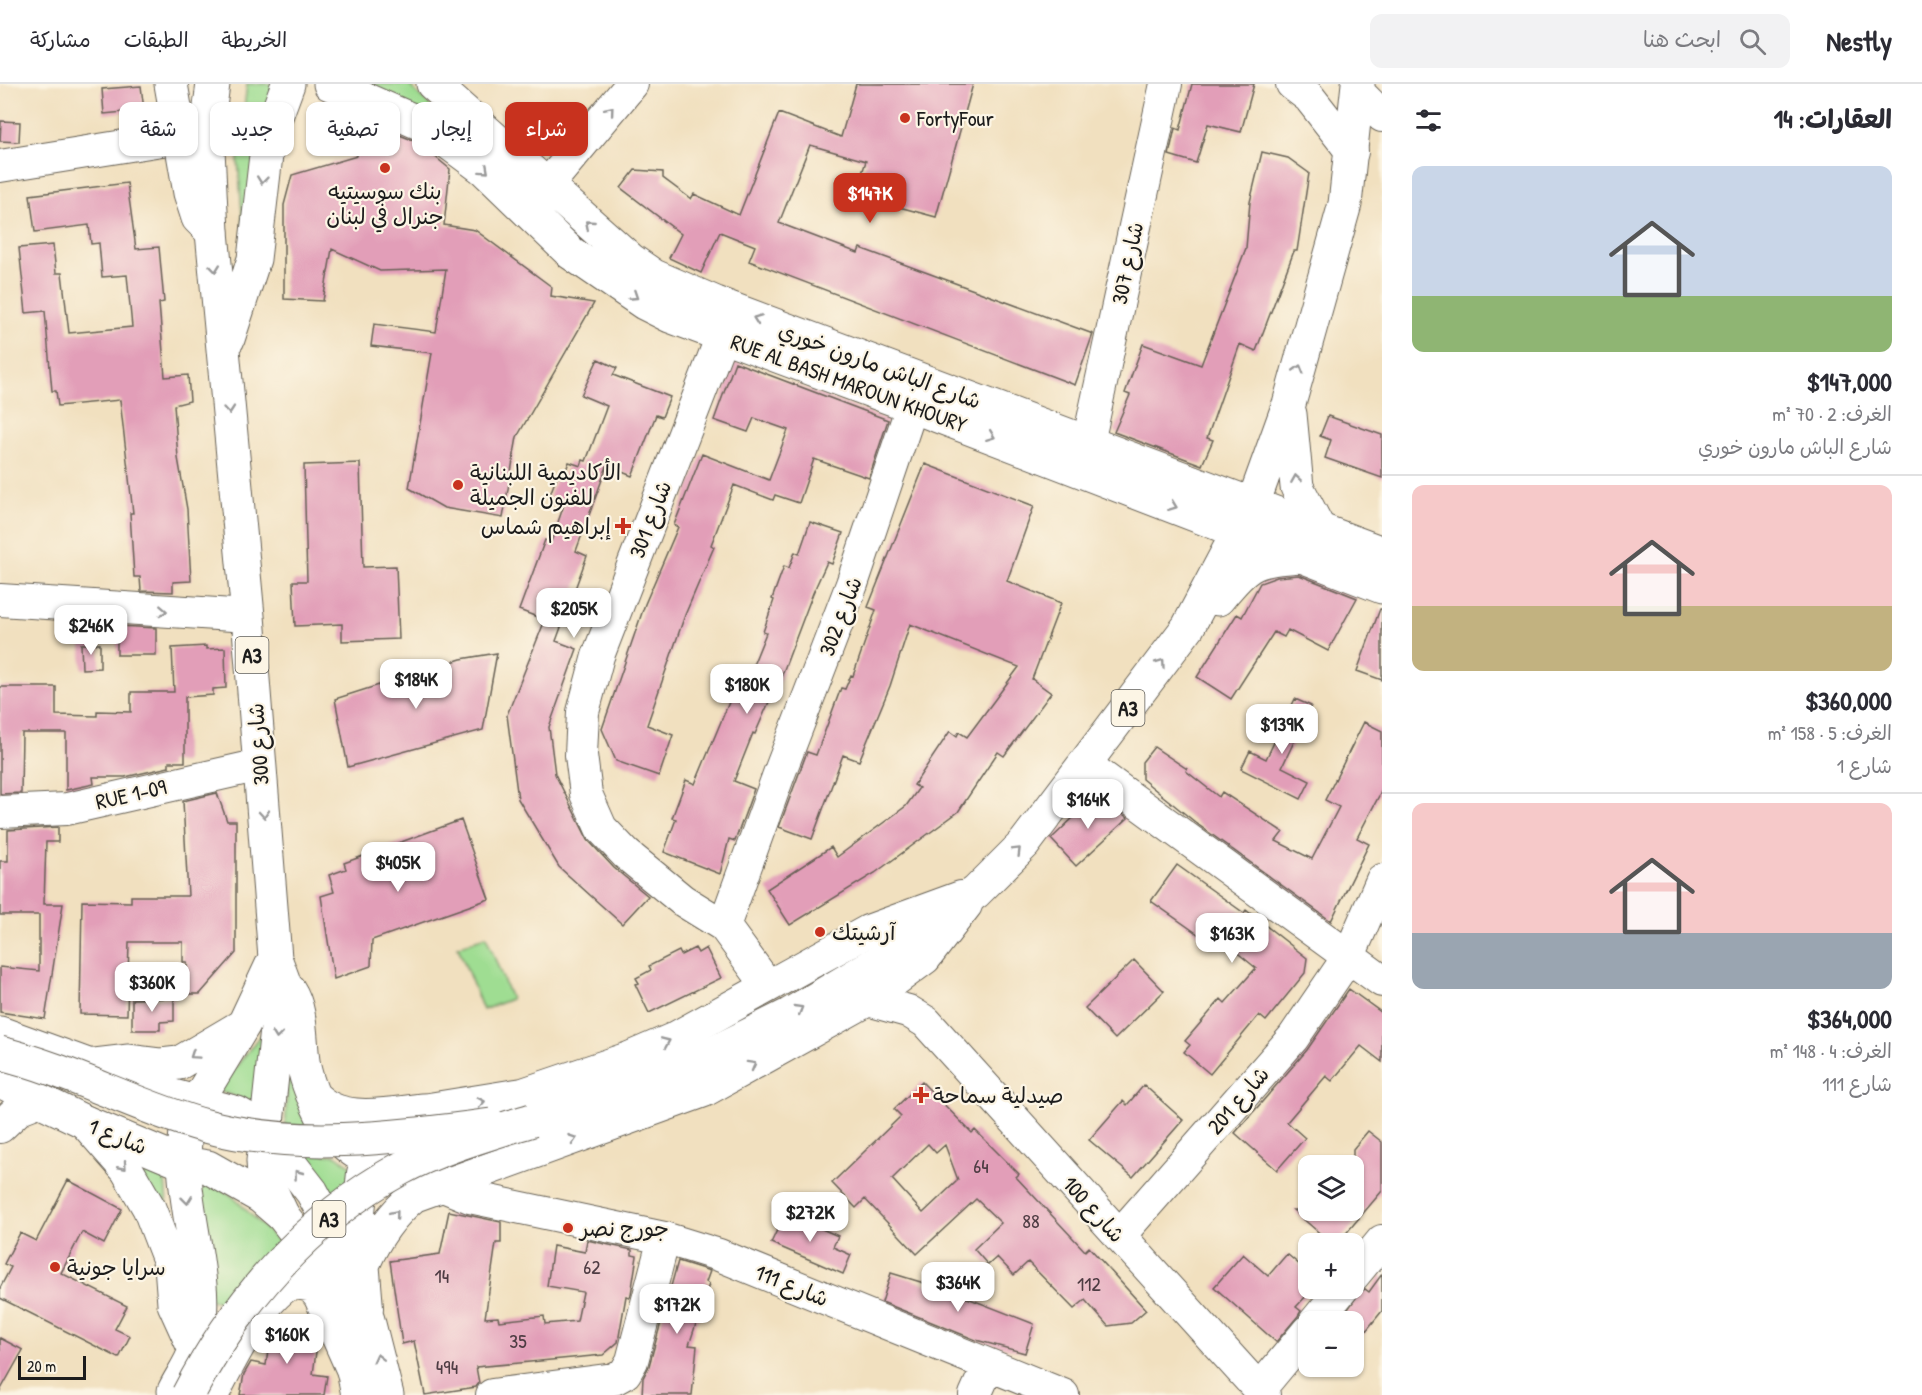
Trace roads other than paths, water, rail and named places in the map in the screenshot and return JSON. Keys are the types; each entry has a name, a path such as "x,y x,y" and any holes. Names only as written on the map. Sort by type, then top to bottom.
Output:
{"main road":[{"path":"171,84 174,102"},
{"name":"A3","path":"213,84 207,129 212,232 224,352"},
{"path":"224,352 254,259 268,138 288,84"},
{"name":"RUE AL BASH MAROUN KHOURY","path":"330,84 426,126 484,169 536,199 571,253 644,303 670,316 912,406 1246,517 1312,544 1382,587"},
{"name":"شارع الباش مارون خوري","path":"433,84 536,199 631,260 680,288 1088,442 1246,517"},
{"name":"A3","path":"188,1395 227,1326 258,1287 286,1256 357,1196 417,1161 532,1120 598,1101 699,1060 789,1015 883,959 976,892 1024,844 1086,765 1188,627 1246,517 1289,404 1345,204 1358,88"},
{"path":"184,156 194,208 198,218 212,232"},
{"name":"شارع 300","path":"224,352 280,971"},
{"path":"1289,404 1297,488 1312,544"},
{"path":"1188,627 1212,606 1245,568 1263,560 1312,544 1382,553"},
{"path":"280,971 296,1006 303,1063 312,1094 331,1131 346,1147 367,1161 443,1186"},
{"path":"280,971 278,1028 265,1136 264,1176 283,1216 312,1254 328,1285 346,1333 355,1382"},
{"name":"A3","path":"172,1395 192,1355 200,1300 183,1163 188,1123 185,1099 244,1024 280,971"},
{"path":"95,1065 129,1061 161,1065 179,1063 244,1024"},
{"path":"0,1033 185,1099 237,1113 250,1121 312,1192 333,1231 368,1320 387,1395"},
{"path":"1,1072 38,1064 187,1120 237,1133 286,1138 361,1138 532,1120"},
{"path":"1,1072 164,1135 172,1128 185,1099"},
{"name":"شارع 1","path":"1,1072 38,1101 183,1163 208,1167 238,1182 283,1216"},
{"path":"312,1094 327,1108 345,1114 385,1114 423,1110"},
{"path":"85,1122 127,1170 149,1208 171,1265 174,1304 192,1355"},
{"path":"212,1395 238,1345 281,1287 291,1282 301,1282 311,1286 320,1296 355,1382"},
{"path":"192,1355 211,1318 224,1306 231,1307 238,1345"}],"street":[{"path":"536,199 632,84"},
{"name":"شارع 307","path":"1088,442 1166,84"},
{"path":"1292,84 1309,97 1352,152"},
{"path":"1358,88 1382,116"},
{"path":"0,166 119,147"},
{"name":"شارع 301","path":"722,336 598,656 583,712 580,755 586,794 601,828 626,854 682,900 724,926 768,986"},
{"name":"شارع 302","path":"724,926 852,584 912,406"},
{"path":"0,600 248,616"},
{"name":"RUE 1-09","path":"0,812 67,809 260,765"},
{"path":"1086,765 1382,981"},
{"name":"شارع 201","path":"1119,1236 1293,1038 1349,956 1382,880"},
{"path":"364,1264 373,1244 400,1207 414,1196 704,1091 868,1000 925,958 976,892"},
{"path":"368,1320 359,1212 363,1174 381,1133 402,1117 423,1110 523,1094 586,1074 673,1039 868,931 976,892"},
{"path":"925,958 919,990 926,1022"},
{"path":"868,1000 908,1011 926,1022"},
{"name":"شارع 100","path":"926,1022 1261,1392"},
{"path":"0,1127 20,1108 38,1101"},
{"name":"شارع 111","path":"443,1186 470,1197 664,1238 719,1255 1063,1395"},
{"path":"492,1395 614,1379 626,1384 664,1238"},
{"path":"1364,1263 1382,1241"},
{"path":"1325,1311 1334,1299"},
{"path":"1261,1392 1298,1343"},
{"path":"975,1395 988,1366"}],"place":[{"name":"FortyFour","path":"905,118"},
{"name":"بنك سوسيتيه جنرال في لبنان","path":"385,168"},
{"name":"الأكاديمية اللبنانية للفنون الجميلة","path":"458,485"},
{"name":"إبراهيم شماس","path":"623,526"},
{"name":"آرشيتك","path":"820,932"},
{"name":"صيدلية سماحة","path":"921,1095"},
{"name":"جورج نصر","path":"568,1228"},
{"name":"سرايا جونية","path":"55,1267"}]}
